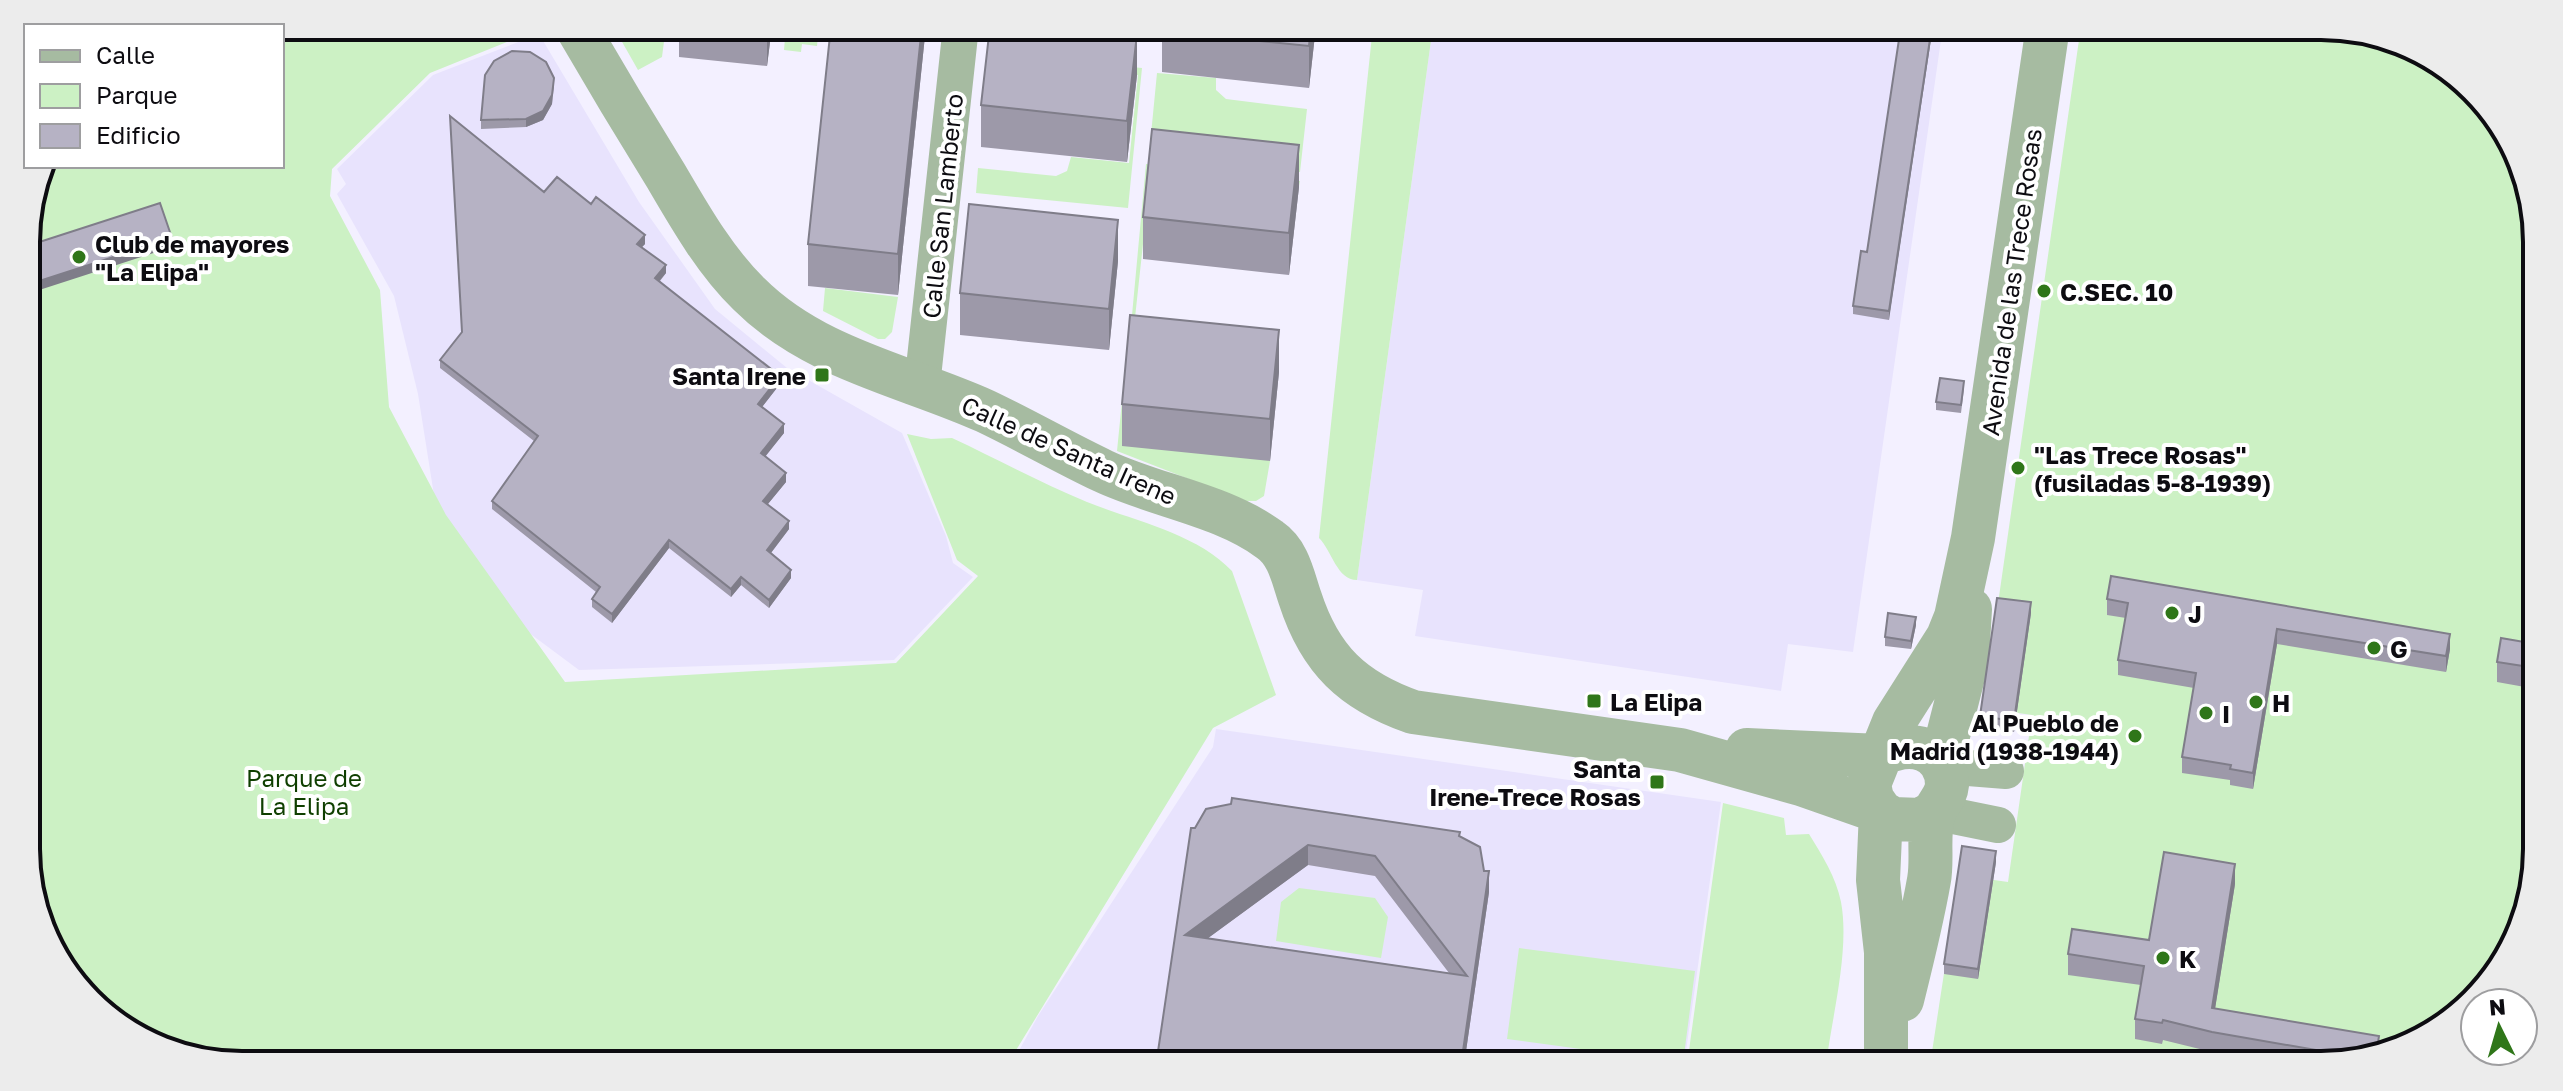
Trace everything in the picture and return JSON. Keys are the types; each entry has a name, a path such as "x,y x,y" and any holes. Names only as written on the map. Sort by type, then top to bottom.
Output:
{"street":[{"name":"Calle de Santa Irene","path":"584,40 677,195 720,260 749,295 784,323 829,350 987,412 1105,472 1248,526 1273,542 1290,566 1301,602 1322,647 1352,683 1378,700 1413,712 1680,750 1887,752 1920,747 1942,765"},
{"name":"Calle San Lamberto","path":"922,386 959,40"},
{"name":"Avenida de las Trece Rosas","path":"1886,1051 1886,952 1878,880 1881,812 1872,799 1869,784 1872,768 1887,752 1894,722 1948,637 1956,617 1973,538 2046,40"},
{"name":"Avenida de las Trece Rosas","path":"1889,1051 1930,878 1934,812 1943,800 1947,785 1942,765 1967,661 1973,538"},
{"name":"Calle de Santa Irene","path":"1680,750 1801,784 1907,822 1934,812 1998,825"},
{"path":"1942,765 2006,771"}],"shaded area":[{"path":"523,40 543,40 639,202 715,309 787,368 902,433 946,536 953,563 973,577 894,660 579,670 446,571 418,394 394,296 337,194 346,184 337,169 433,75"},
{"path":"1431,40 1941,40 1853,652 1788,644 1781,691 1415,636 1423,590 1357,580"},
{"path":"1216,729 1721,802 1686,1051 1019,1051 1038,1016 1213,747"}],"green space":[{"name":"Parque de La Elipa","path":"284,40 512,40 430,73 332,169 330,196 380,290 389,407 446,515 565,682 896,663 978,576 957,560 907,434 931,439 952,438 1070,495 1183,537 1232,571 1276,695 1213,728 1016,1051 242,1051 203,1047 165,1036 119,1009 82,972 55,926 42,875 40,229 54,168 284,168"},
{"path":"621,40 664,40 662,57 638,70"},
{"path":"785,40 818,40 817,46 802,44 801,52 784,50"},
{"path":"1372,40 1431,40 1357,580 1344,575 1319,538"},
{"path":"2079,40 2347,42 2398,55 2422,67 2464,99 2496,141 2508,165 2521,216 2523,862 2512,914 2496,950 2468,987 2459,987 2459,996 2433,1017 2386,1040 2360,1047 2334,1051 1932,1051 1959,875 2008,882 2032,715 1983,708"},
{"path":"990,53 1142,68 1128,208 976,193 978,168 1056,176 1067,171 1071,157 1129,163 1138,75 990,58"},
{"path":"1157,73 1216,78 1216,90 1226,99 1307,109 1300,172 1149,155"},
{"path":"1146,164 1300,181 1299,186 1151,170 1134,327 1131,326"},
{"path":"825,288 898,297 892,332 885,339 878,339 823,311"},
{"path":"1122,401 1270,461 1264,496 1256,501 1245,501 1117,451"},
{"path":"1723,803 1784,818 1786,835 1809,834 1828,866 1841,902 1843,941 1828,1051 1689,1051"},
{"path":"1299,888 1375,898 1388,917 1381,958 1276,941 1281,902"},
{"path":"1519,948 1695,971 1685,1051 1595,1051 1507,1039"}],"building":[{"path":"830,40 921,40 898,254 808,244"},
{"path":"988,40 1136,40 1127,121 981,105"},
{"path":"1250,40 1310,40 1309,46"},
{"path":"1899,40 1930,40 1889,311 1853,306 1861,251 1867,252"},
{"path":"512,51 530,52 546,62 554,78 552,95 543,111 526,119 481,120 485,75 494,61"},
{"path":"450,116 544,192 557,177 591,204 596,197 645,235 637,244 666,265 655,278 780,376 758,404 784,424 761,453 786,473 763,501 789,521 767,550 791,570 769,600 741,577 731,589 669,540 612,614 592,599 600,587 492,501 538,436 440,360 462,332"},
{"path":"1152,129 1299,145 1289,233 1143,217"},
{"path":"160,203 172,238 40,281 40,242"},
{"path":"969,204 1118,220 1109,309 960,293"},
{"path":"1130,315 1279,330 1270,419 1122,404"},
{"path":"1940,378 1964,381 1961,405 1936,402"},
{"path":"2111,576 2450,634 2446,656 2277,629 2253,773 2230,769 2231,765 2182,757 2196,673 2118,660 2128,603 2107,599"},
{"path":"1997,598 2031,602 2014,721 1980,716"},
{"path":"1888,613 1916,617 1911,641 1885,637"},
{"path":"2501,638 2523,642 2523,666 2497,662"},
{"path":"1232,798 1460,832 1459,836 1480,847 1484,871 1489,871 1463,1051 1158,1051 1191,828 1195,828 1206,809 1231,804","holes":["1308,845 1375,856 1467,976 1185,935"]},
{"path":"1962,846 1996,851 1978,969 1944,964"},
{"path":"2164,852 2235,864 2212,1008 2379,1036 2378,1042 2321,1051 2163,1020 2162,1023 2135,1019 2144,966 2068,954 2072,929 2149,940"}],"place":[{"name":"Club de mayores \"La Elipa\"","path":"79,257"},
{"name":"C.SEC. 10","path":"2044,291"},
{"name":"Santa Irene","path":"822,375"},
{"name":"\"Las Trece Rosas\" (fusiladas 5-8-1939)","path":"2018,468"},
{"name":"J","path":"2172,613"},
{"name":"G","path":"2374,648"},
{"name":"La Elipa","path":"1594,701"},
{"name":"H","path":"2256,702"},
{"name":"I","path":"2206,713"},
{"name":"Al Pueblo de Madrid (1938-1944)","path":"2135,736"},
{"name":"Santa Irene-Trece Rosas","path":"1657,782"},
{"name":"K","path":"2163,958"}]}
